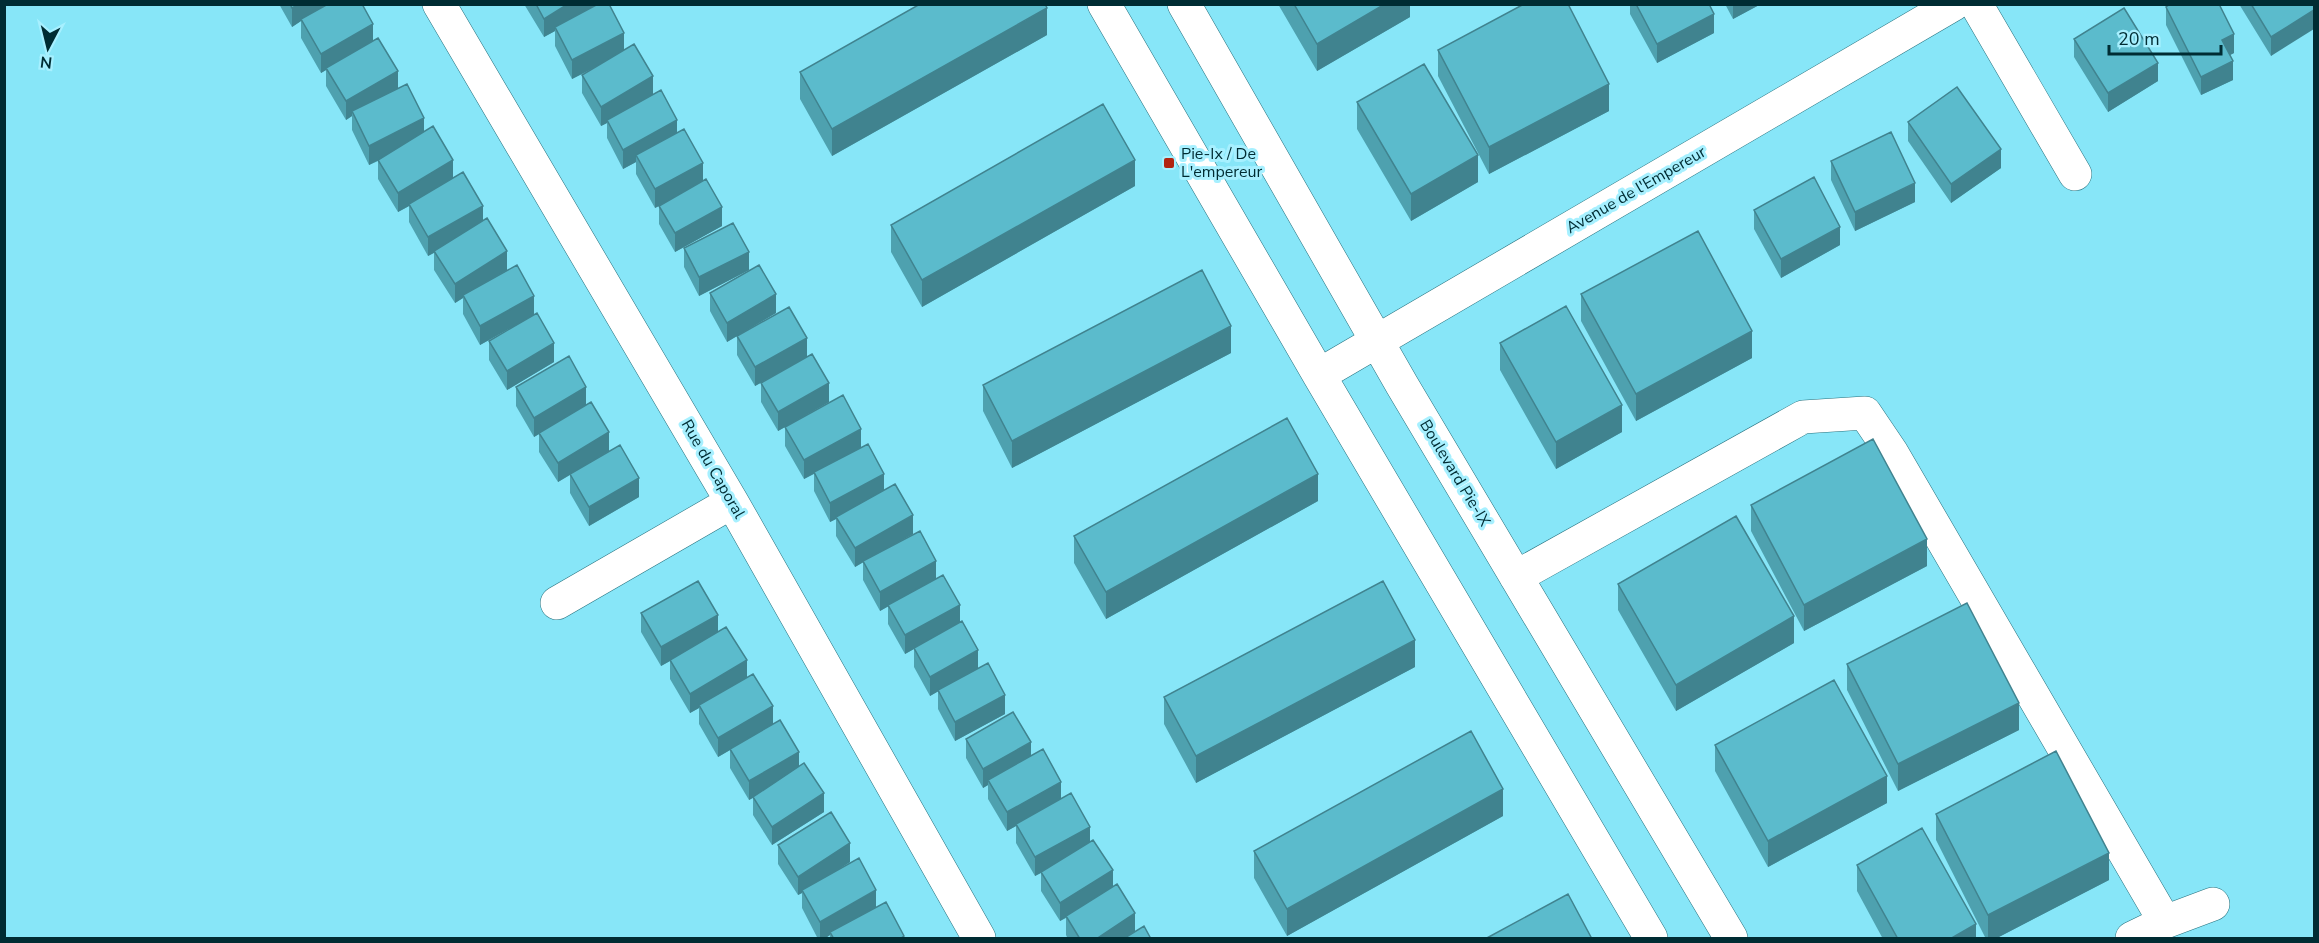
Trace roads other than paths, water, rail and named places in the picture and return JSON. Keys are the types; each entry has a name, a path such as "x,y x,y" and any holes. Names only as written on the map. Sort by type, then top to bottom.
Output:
{"street":[{"name":"Rue du Caporal","path":"439,4 732,501 980,939"},
{"path":"1104,4 1318,375 1651,939"},
{"name":"Boulevard Pie-IX","path":"1184,4 1377,341 1731,939"},
{"name":"Avenue de l'Empereur","path":"1318,375 1954,4"},
{"path":"1976,4 2075,174"},
{"path":"1516,576 1803,417 1865,413 1892,453 2165,922"},
{"path":"557,603 732,501"},
{"path":"2132,939 2165,922 2213,904"}],"place":[{"name":"Pie-Ix / De L'empereur","path":"1169,163"}]}
